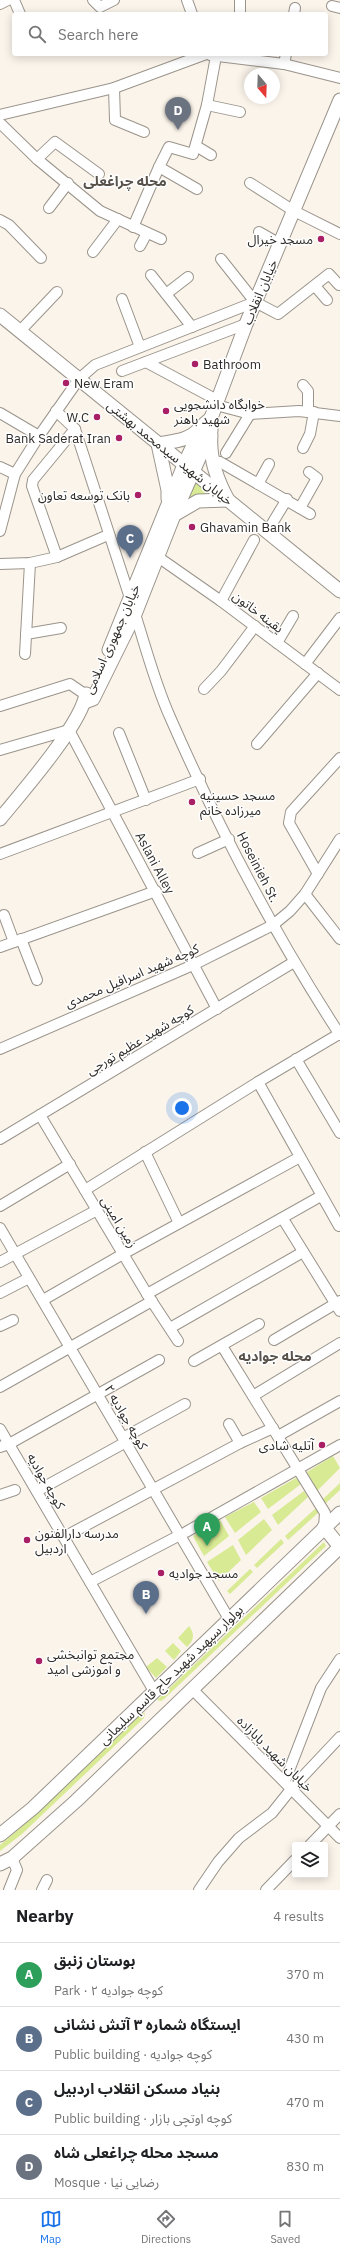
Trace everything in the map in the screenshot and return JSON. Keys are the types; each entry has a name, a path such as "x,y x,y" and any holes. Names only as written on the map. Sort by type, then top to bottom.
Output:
{"main road":[{"name":"خیابان انقلاب","path":"189,468 208,425 255,302 294,211 336,122 340,100"},
{"name":"خیابان شهید سیدمحمد بهشتی","path":"0,314 340,591"},
{"path":"208,425 212,460 218,481 228,500 198,501 171,510 158,444 183,440 194,435 208,425"},
{"name":"خیابان جمهوری اسلامی","path":"0,819 69,730 111,647 130,598 189,468"},
{"name":"خیابان جمهوری اسلامی","path":"86,698 92,699 136,614 158,557 171,510"},
{"name":"بولوار سپهبد شهید حاج قاسم سلیمانی","path":"0,1835 33,1808 340,1513"},
{"path":"324,1527 340,1547"},
{"name":"بولوار سپهبد شهید حاج قاسم سلیمانی","path":"6,1861 76,1801 340,1547"}],"street":[{"path":"0,4 8,0"},
{"path":"14,0 19,12"},
{"path":"93,0 100,8 114,0"},
{"path":"187,0 191,12"},
{"path":"240,0 240,12"},
{"path":"0,115 114,88 206,56"},
{"path":"133,226 158,167 169,147 192,154 196,146 207,105 209,56"},
{"path":"238,56 285,59 340,78"},
{"path":"114,88 115,120 144,132"},
{"path":"207,105 240,112"},
{"path":"0,123 37,159 68,183 100,211 161,239"},
{"path":"37,159 55,142 99,174"},
{"path":"196,146 211,155"},
{"path":"158,167 197,189"},
{"path":"49,208 68,183"},
{"path":"250,183 294,211 340,234"},
{"path":"93,252 118,219"},
{"path":"0,220 9,225 41,258"},
{"path":"259,232 280,244"},
{"path":"140,246 147,233"},
{"path":"220,258 255,302 278,314 329,274 339,285"},
{"path":"151,275 192,327"},
{"path":"166,294 188,278"},
{"path":"315,286 327,300"},
{"path":"20,331 57,292"},
{"path":"122,299 140,347"},
{"path":"0,531 1,516 15,474 39,436 79,379 95,365 255,302"},
{"path":"122,371 246,324"},
{"path":"146,362 216,402 250,414 311,412 340,416"},
{"path":"303,385 308,390 311,412 310,434 303,448"},
{"path":"56,411 75,429 108,535 130,598"},
{"path":"0,413 39,436"},
{"path":"226,453 250,414"},
{"path":"57,557 32,486 33,480 75,429"},
{"path":"212,460 220,462 287,499 310,514"},
{"path":"258,484 269,464"},
{"path":"0,467 15,474"},
{"path":"300,508 317,478 309,472"},
{"path":"267,532 287,499"},
{"path":"0,564 30,562 57,557 108,535"},
{"path":"221,601 254,540"},
{"name":"یقینه خاتون","path":"158,557 221,601 340,690"},
{"path":"25,654 30,562"},
{"name":"Hoseinieh St.","path":"136,614 169,717 229,839 274,925 294,962 340,1034"},
{"path":"277,643 293,616"},
{"path":"305,664 340,618"},
{"path":"204,688 221,671 255,626"},
{"path":"26,634 61,628"},
{"path":"257,744 318,674"},
{"path":"0,706 70,684 86,698"},
{"path":"0,750 69,730"},
{"name":"Aslani Alley","path":"69,730 156,891 217,1009"},
{"path":"119,733 146,800"},
{"path":"318,874 289,823 289,818 291,812 340,758"},
{"path":"0,854 200,779"},
{"name":"کوچه شهید اسرافیل محمدی","path":"0,1049 193,965 274,925 290,911 305,894 340,838"},
{"path":"198,853 229,839"},
{"path":"0,947 156,891"},
{"path":"305,894 340,939"},
{"path":"4,915 37,980"},
{"name":"کوچه شهید عظیم تورجی","path":"0,1139 294,962"},
{"path":"85,1190 258,1082 340,1034"},
{"path":"296,1059 340,1133"},
{"path":"258,1082 339,1226"},
{"name":"زمین امینی","path":"40,1115 123,1254 178,1341"},
{"path":"145,1152 179,1223"},
{"path":"43,1300 123,1254 300,1157"},
{"path":"0,1206 70,1164"},
{"path":"0,1387 70,1348 150,1298 321,1196"},
{"path":"0,1262 97,1210"},
{"path":"274,1340 338,1305 283,1219"},
{"name":"کوچه جوادیه ۲","path":"0,1228 153,1490 183,1534 229,1619"},
{"path":"170,1328 303,1252"},
{"path":"0,1293 29,1278"},
{"path":"0,1326 13,1320"},
{"path":"194,1361 259,1324"},
{"path":"253,1396 340,1343"},
{"path":"222,1346 325,1513 324,1527"},
{"path":"5,1446 159,1360"},
{"path":"64,1537 240,1443 275,1432 340,1401"},
{"path":"37,1491 185,1404"},
{"path":"229,1424 240,1443"},
{"name":"کوچه جوادیه","path":"0,1429 5,1446 37,1491 154,1691"},
{"path":"90,1582 183,1534 340,1446"},
{"path":"0,1496 15,1490"},
{"path":"199,1890 218,1862 239,1838 272,1813 288,1785 321,1688 340,1659"},
{"name":"خیابان شهید بابازاده","path":"192,1689 329,1825 340,1838"},
{"path":"288,1785 340,1737"},
{"path":"313,1842 340,1814"},
{"path":"6,1861 17,1870 9,1890"},
{"path":"266,1890 292,1863"},
{"path":"42,1890 47,1880"}],"green space":[{"path":"193,483 197,483 210,496 187,500"},
{"path":"333,1456 340,1468 317,1491 307,1472"},
{"path":"296,1478 301,1484 268,1509 261,1498"},
{"path":"340,1483 340,1490 325,1504 323,1499"},
{"path":"304,1491 308,1497 278,1525 272,1515"},
{"path":"254,1502 261,1512 235,1533 225,1517"},
{"path":"316,1508 319,1512 288,1540 285,1536"},
{"path":"264,1519 272,1530 246,1555 238,1540"},
{"path":"220,1520 229,1536 204,1556 193,1536"},
{"path":"281,1539 284,1543 257,1568 254,1565"},
{"path":"324,1542 326,1546 164,1699 161,1701 157,1700"},
{"path":"233,1545 241,1560 219,1581 207,1562"},
{"path":"250,1569 253,1572 230,1594 227,1591"},
{"path":"189,1626 193,1637 187,1647 178,1638"},
{"path":"173,1643 181,1651 174,1660 165,1651"},
{"path":"157,1658 167,1667 156,1678 146,1667"},
{"path":"145,1713 144,1718 22,1834 0,1851 0,1845 19,1829 139,1714"}],"place":[{"name":"مسجد محله چراغعلی شاه","path":"178,130"},
{"name":"مسجد خیرال","path":"321,239"},
{"name":"Bathroom","path":"195,364"},
{"name":"New Eram","path":"66,383"},
{"name":"خوابگاه دانشجویی شهید باهنر","path":"166,411"},
{"name":"W.C","path":"97,417"},
{"name":"Bank Saderat Iran","path":"119,438"},
{"name":"بانک توسعه تعاون","path":"138,495"},
{"name":"Ghavamin Bank","path":"192,527"},
{"name":"بنیاد مسکن انقلاب اردبیل","path":"130,558"},
{"name":"مسجد حسینیه میرزاده خانم","path":"192,802"},
{"name":"آتلیه شادی","path":"322,1445"},
{"name":"مدرسه دارالفنون اردبیل","path":"27,1540"},
{"name":"بوستان زنبق","path":"207,1546"},
{"name":"مسجد جوادیه","path":"161,1573"},
{"name":"ایستگاه شماره ۳ آتش نشانی","path":"146,1614"},
{"name":"مجتمع توانبخشی و آموزشی امید","path":"39,1661"}],"district":[{"name":"محله چراغعلی","path":"125,181"},
{"name":"محله جوادیه","path":"275,1356"}]}
